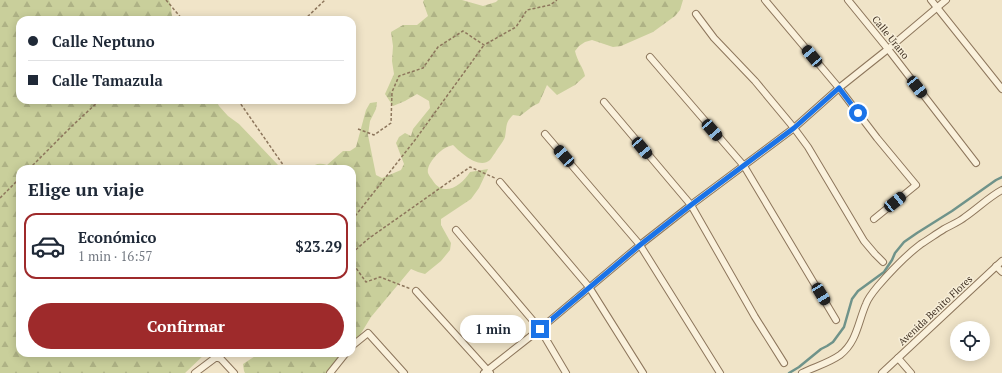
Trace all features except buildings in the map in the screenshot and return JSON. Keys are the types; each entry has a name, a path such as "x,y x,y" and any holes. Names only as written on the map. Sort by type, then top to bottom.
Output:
{"street":[{"path":"765,0 839,88 916,185 874,219"},
{"name":"Calle Urano","path":"848,0 976,163"},
{"path":"931,0 1002,89"},
{"path":"416,291 487,372 640,245 794,128 839,88 946,0"},
{"path":"696,14 714,38 755,81 794,128 808,147 864,241 883,262"},
{"path":"650,57 744,166 836,320"},
{"path":"604,102 691,205 755,317 784,363"},
{"path":"545,134 640,245 720,373"},
{"path":"500,182 589,287 643,373"},
{"path":"802,373 834,358 848,347 854,340 866,303 871,294 907,256 931,238 964,218 1002,190"},
{"path":"456,230 540,329 566,373"},
{"name":"Avenida Benito Flores","path":"882,373 1002,261"},
{"path":"996,266 1002,272"},
{"path":"356,343 368,333 404,373"},
{"path":"330,373 343,357"},
{"path":"195,373 215,358 218,358 221,359 234,373"},
{"path":"898,358 911,373"}],"path":[{"path":"166,0 180,16"},
{"path":"308,16 325,0"},
{"path":"356,215 415,140 484,45 516,27 527,10 550,5 557,0"},
{"path":"358,129 374,135 391,123 392,92 399,76 423,68 438,47 463,31 484,45"},
{"path":"33,165 96,104"},
{"path":"241,104 283,165"},
{"path":"356,250 368,240 470,167 495,178 500,182"},
{"path":"0,198 16,182"},
{"path":"356,268 366,282 380,277 416,291"}],"green space":[{"path":"0,0 169,0 172,16 16,16 16,104 218,104 228,116 239,124 278,165 16,165 16,357 202,357 185,373 0,373"},
{"path":"424,0 462,0 483,6 498,0 683,0 680,10 675,16 653,32 621,46 613,47 592,40 579,46 575,51 585,76 575,85 557,95 547,85 539,103 520,116 513,115 510,118 507,123 504,139 490,160 486,163 481,163 470,159 453,145 437,154 429,166 428,173 437,186 442,189 453,188 458,185 470,172 488,169 479,188 471,199 441,219 441,225 451,243 450,250 441,261 425,274 411,269 371,317 356,340 356,165 327,165 343,151 350,151 356,147 366,110 370,103 377,102 376,109 370,121 368,135 376,175 382,178 401,170 404,164 396,143 399,137 405,133 411,136 413,129 430,108 429,101 417,94 393,106 385,94 394,74 391,32 403,25 417,25 428,16 423,2"},
{"path":"254,357 343,357 334,373 245,373 243,364"}],"waterway":[{"path":"789,373 833,342 844,327 852,299 858,291 884,272 895,253 904,242 1002,177"}],"route":[{"path":"540,329 640,245 794,128 839,88 858,113"}]}
